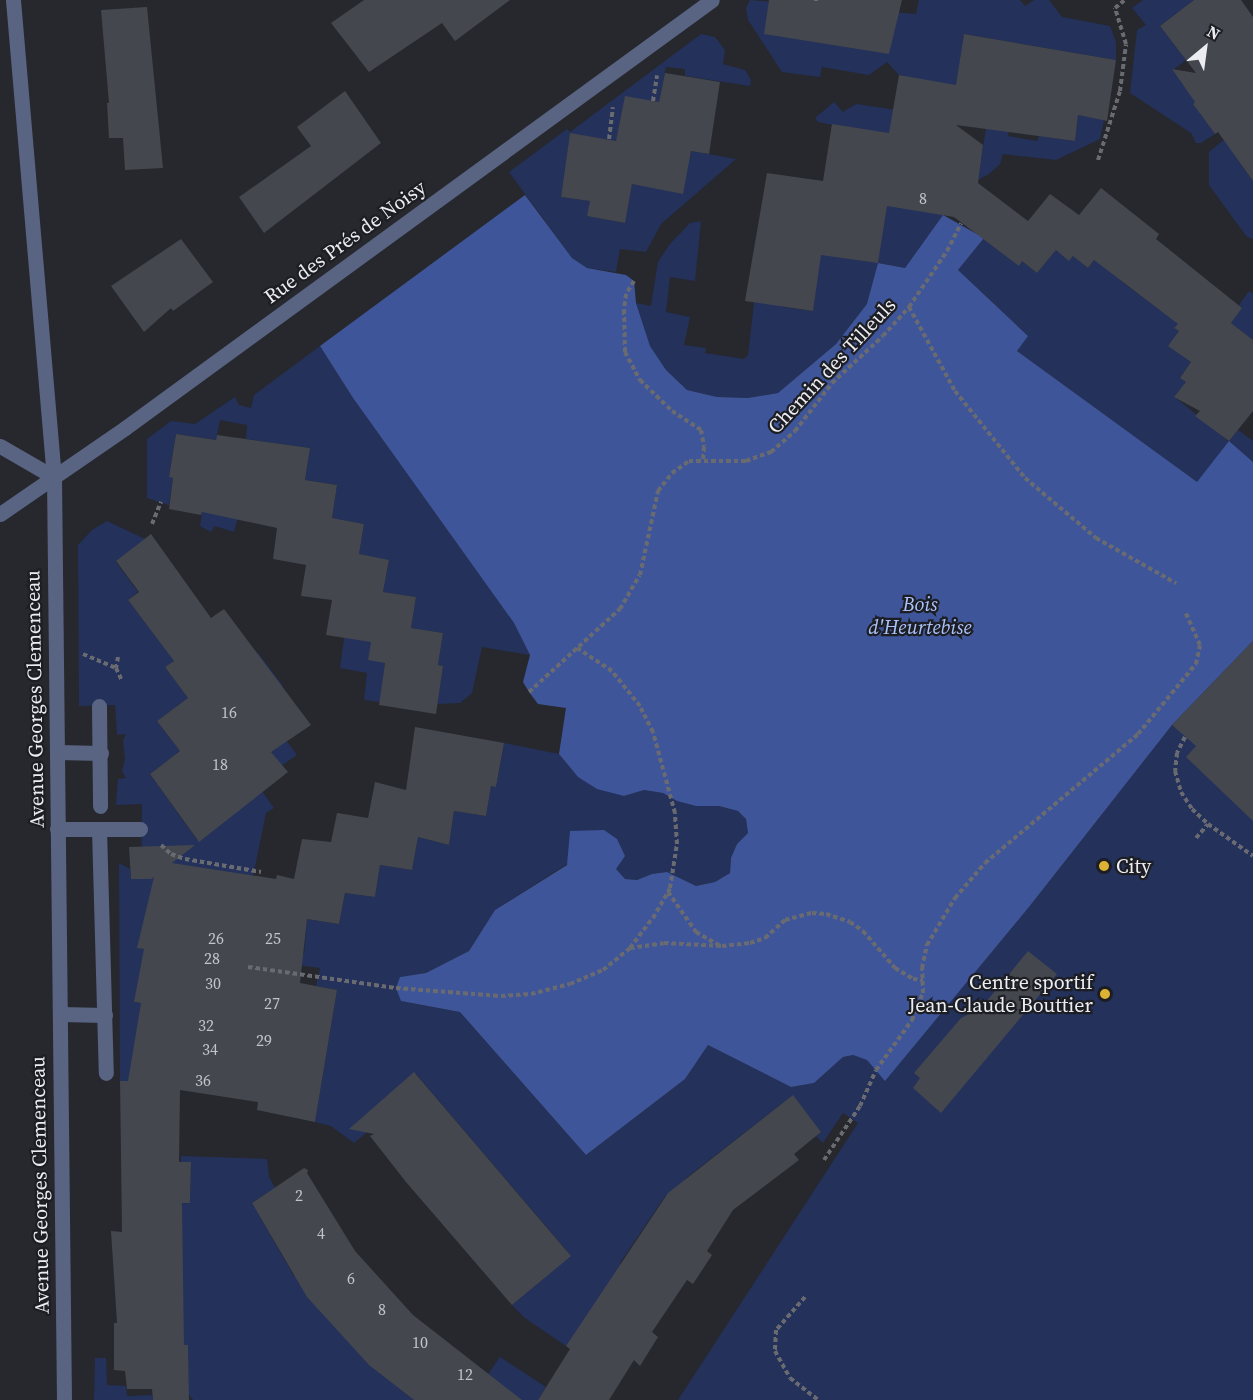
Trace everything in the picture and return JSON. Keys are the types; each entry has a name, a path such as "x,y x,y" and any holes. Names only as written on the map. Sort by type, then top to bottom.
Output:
{"street":[{"name":"Avenue Georges Clemenceau","path":"12,0 54,477 64,1400"},
{"name":"Rue des Prés de Noisy","path":"0,514 125,428 712,0"},
{"path":"0,446 54,477"},
{"path":"99,706 100,806"},
{"path":"57,752 101,753"},
{"path":"57,829 140,829"},
{"path":"99,829 106,1073"},
{"path":"60,1014 105,1015"}],"path":[{"path":"1098,160 1124,71 1126,44 1115,8 1125,0"},
{"path":"609,139 615,97"},
{"name":"Chemin des Tilleuls","path":"529,692 620,609 640,576 657,491 672,473 688,461 746,461 771,452 795,430 832,383 883,336 909,307 947,251 960,223"},
{"path":"634,281 626,294 625,352 640,380 672,411 701,430 705,447 703,460"},
{"path":"909,307 955,391 1025,478 1096,538 1176,583"},
{"path":"152,524 161,502"},
{"path":"824,1160 852,1120 876,1070 912,1020 923,993 927,945 937,926 978,871 1138,734 1196,664 1200,645 1185,612"},
{"path":"248,967 396,988 501,996 531,994 570,984 603,970 630,948 653,918 668,891 677,844 675,813 653,732 640,706 612,671 577,648"},
{"path":"73,652 89,656 116,668"},
{"path":"118,657 116,668 122,681"},
{"path":"1185,737 1177,753 1175,771 1181,792 1192,809 1208,824 1253,856"},
{"path":"1196,838 1208,824"},
{"path":"140,829 153,835 165,850 177,857 261,872"},
{"path":"668,891 696,932 722,946"},
{"path":"630,948 664,943 722,946 750,943 765,938 785,920 812,913 826,914 850,922 863,931 895,968 913,979 923,980"},
{"path":"805,1297 776,1330 775,1350 790,1378 818,1400"}],"shaded area":[{"path":"750,0 916,14 919,0 1020,0 1025,6 1034,0 1049,0 1062,17 1110,26 1116,42 1116,60 964,34 957,87 899,75 887,62 869,75 822,67 820,77 782,72 748,20 746,8"},
{"path":"1143,0 1194,0 1160,26 1186,60 1173,70 1205,95 1193,104 1215,134 1201,143 1196,143 1191,133 1130,93 1137,30 1146,25 1132,8"},
{"path":"701,34 715,37 725,50 723,64 745,70 751,80 750,86 685,76 685,69 666,67 659,102 616,141 570,134 561,197 590,201 588,216 624,223 632,184 648,187 650,179 673,156 690,158 691,151 736,159 661,224 646,252 620,249 616,272 587,268 572,258 509,172 567,129 570,132"},
{"path":"834,102 843,112 856,104 896,110 891,136 818,122 815,118"},
{"path":"990,104 1013,108 1008,136 1037,141 1039,136 1075,141 1078,115 1104,120 1100,139 1056,160 1003,154 1000,164 989,174 963,188 963,157 981,159"},
{"path":"1230,135 1238,160 1250,177 1253,175 1253,239 1247,237 1209,185 1209,152"},
{"path":"886,199 943,215 905,268 878,263 868,304 836,344 778,393 748,398 717,397 687,390 666,370 650,346 636,303 651,306 658,262 670,244 690,223 701,221 695,281 670,277 666,312 690,317 684,345 706,348 705,353 744,359 748,355 755,295 783,307 813,311 819,252 878,262"},
{"path":"984,238 1019,265 1022,261 1037,273 1056,250 1069,260 1073,256 1088,268 1106,245 1121,281 1152,304 1186,314 1175,328 1179,331 1169,346 1191,362 1180,378 1186,382 1175,397 1228,441 1238,430 1253,441 1253,462 1229,441 1198,483 1017,351 1027,335 958,270"},
{"path":"1249,291 1253,294 1253,340 1231,323 1242,308 1239,305"},
{"path":"320,346 353,398 514,623 530,655 482,647 472,693 460,703 437,704 443,666 438,665 443,633 411,628 416,597 383,592 389,561 359,554 364,524 332,518 337,485 305,480 310,448 246,439 247,425 220,420 216,440 176,434 169,476 173,478 169,505 147,498 147,439 171,421 195,424 235,397 239,405 251,408 254,395"},
{"path":"207,483 247,521 237,520 234,532 215,526 211,532 200,526"},
{"path":"107,521 145,539 116,562 138,592 128,600 174,661 165,667 188,698 157,721 180,751 150,774 197,840 226,677 258,653 283,686 259,704 297,755 256,783 274,808 266,813 246,911 138,945 138,948 154,951 134,1002 150,1004 146,1082 120,1081 119,863 130,869 131,879 141,879 142,804 116,805 118,779 126,778 122,771 125,759 123,741 126,734 117,735 115,705 79,706 78,545 92,530"},
{"path":"346,624 373,629 385,663 380,702 364,700 367,673 340,668"},
{"name":"Centre sportif Jean-Claude Bouttier","path":"1253,641 1253,1400 678,1400 858,1123 843,1113 823,1143 816,1136 821,1132 792,1096 686,1178 679,1202 666,1195 620,1263 645,1282 566,1346 525,1318 512,1305 542,1280 567,1251 416,1074 377,1124 354,1143 331,1126 315,1122 337,990 316,986 320,968 297,965 304,953 307,919 339,924 345,893 375,897 380,865 412,870 418,837 449,845 454,811 486,816 491,786 496,787 504,743 559,754 578,777 624,796 644,790 663,793 677,801 696,806 719,806 738,811 746,819 748,833 737,844 731,858 730,873 715,882 695,886 667,872 652,874 637,880 625,879 616,869 567,864 495,910 469,951 426,973 400,977 401,1001 460,1012 586,1155 685,1079 708,1045 791,1087 814,1083 843,1057 853,1055 867,1060 885,1080 1029,907 1172,725"},
{"path":"181,1156 267,1159 269,1177 275,1188 252,1203 294,1276 328,1274 306,1295 336,1328 399,1350 381,1374 414,1400 193,1400 152,1344 155,1204 190,1203 191,1162 181,1162"},
{"path":"500,1357 546,1387 538,1400 488,1400 488,1374"},
{"path":"95,1358 106,1358 107,1385 126,1386 127,1396 152,1395 153,1400 94,1400"}],"green space":[{"name":"Bois d'Heurtebise","path":"525,195 572,258 587,268 626,275 634,281 636,303 650,346 666,370 687,390 717,397 748,398 778,393 836,344 867,304 878,263 905,268 943,215 984,238 958,270 1028,336 1017,351 1197,482 1229,441 1253,462 1253,641 1172,725 1029,907 885,1081 867,1060 853,1055 843,1057 814,1083 791,1087 708,1045 685,1079 586,1155 460,1012 401,1001 396,988 400,977 426,973 469,951 495,910 567,865 570,831 604,830 617,839 625,856 616,869 625,879 637,880 652,874 667,872 696,886 715,882 730,873 731,858 737,844 748,833 746,819 738,811 719,806 696,806 677,801 663,793 644,790 624,796 597,789 578,777 559,754 566,708 538,704 529,692 523,682 530,655 514,623 353,398 320,346"}],"building":[{"path":"364,0 510,0 455,41 442,23 369,72 331,23"},
{"path":"769,0 902,0 889,54 764,34"},
{"path":"1194,0 1241,0 1253,17 1253,181 1218,132 1215,134 1193,104 1195,102 1172,69 1196,73 1160,26"},
{"path":"147,7 163,168 125,170 123,138 109,138 107,103 109,103 101,10"},
{"path":"964,34 1116,60 1107,121 1078,115 1075,141 956,125 983,145 978,183 1028,221 1050,194 1079,215 1101,188 1159,234 1156,239 1242,308 1231,323 1253,340 1253,411 1229,441 1195,416 1200,411 1174,397 1186,382 1180,378 1191,362 1168,346 1179,331 1174,328 1178,324 1094,260 1088,268 1073,256 1069,261 1056,250 1037,273 1022,261 1019,266 954,217 887,206 878,263 821,255 813,311 745,301 767,173 823,181 832,124 889,133 899,75 956,85"},
{"path":"665,73 720,82 709,154 691,151 683,194 632,184 625,223 587,216 590,201 561,197 570,133 616,141 625,96 659,102"},
{"path":"345,91 381,143 264,233 239,197 311,146 297,127"},
{"path":"181,239 213,282 173,311 171,308 144,332 111,286"},
{"path":"176,434 216,440 217,435 310,448 305,480 337,485 332,518 364,524 359,554 389,560 383,592 416,597 411,628 443,633 438,665 443,666 436,714 379,705 385,663 368,660 371,642 326,635 332,600 301,596 306,565 273,559 277,528 202,512 201,515 169,509 173,478 169,477"},
{"path":"151,534 211,618 224,609 311,725 271,752 288,772 199,842 150,774 180,751 157,721 188,698 165,667 174,661 128,600 139,592 116,561"},
{"path":"1253,641 1253,821 1186,757 1196,746 1172,725"},
{"path":"415,727 504,743 496,787 491,786 486,816 454,811 449,845 418,837 412,870 380,865 375,897 345,893 339,924 307,919 300,983 337,990 315,1122 257,1110 258,1102 180,1090 179,1162 191,1162 190,1203 182,1203 184,1345 188,1345 189,1400 153,1400 152,1389 127,1389 125,1371 114,1370 114,1323 117,1323 111,1231 122,1232 120,1081 128,1081 141,1003 134,1002 144,949 137,948 154,877 131,879 129,847 195,845 172,863 276,879 277,875 294,879 302,839 331,842 337,813 368,818 375,782 406,790"},
{"path":"1028,951 1057,974 941,1113 913,1088 920,1078 914,1073 961,1018 981,1008"},
{"path":"414,1072 571,1256 512,1305 406,1182 370,1136 374,1134 349,1129"},
{"path":"793,1095 821,1132 794,1154 799,1160 733,1210 707,1251 712,1255 693,1284 687,1280 652,1332 658,1337 640,1366 634,1360 609,1400 538,1400 570,1349 566,1346 668,1193"},
{"path":"304,1168 308,1170 307,1173 355,1251 413,1315 522,1400 414,1400 369,1365 307,1297 252,1203"}],"place":[{"name":"City","path":"1104,866"},
{"name":"Centre sportif Jean-Claude Bouttier","path":"1105,994"}]}
